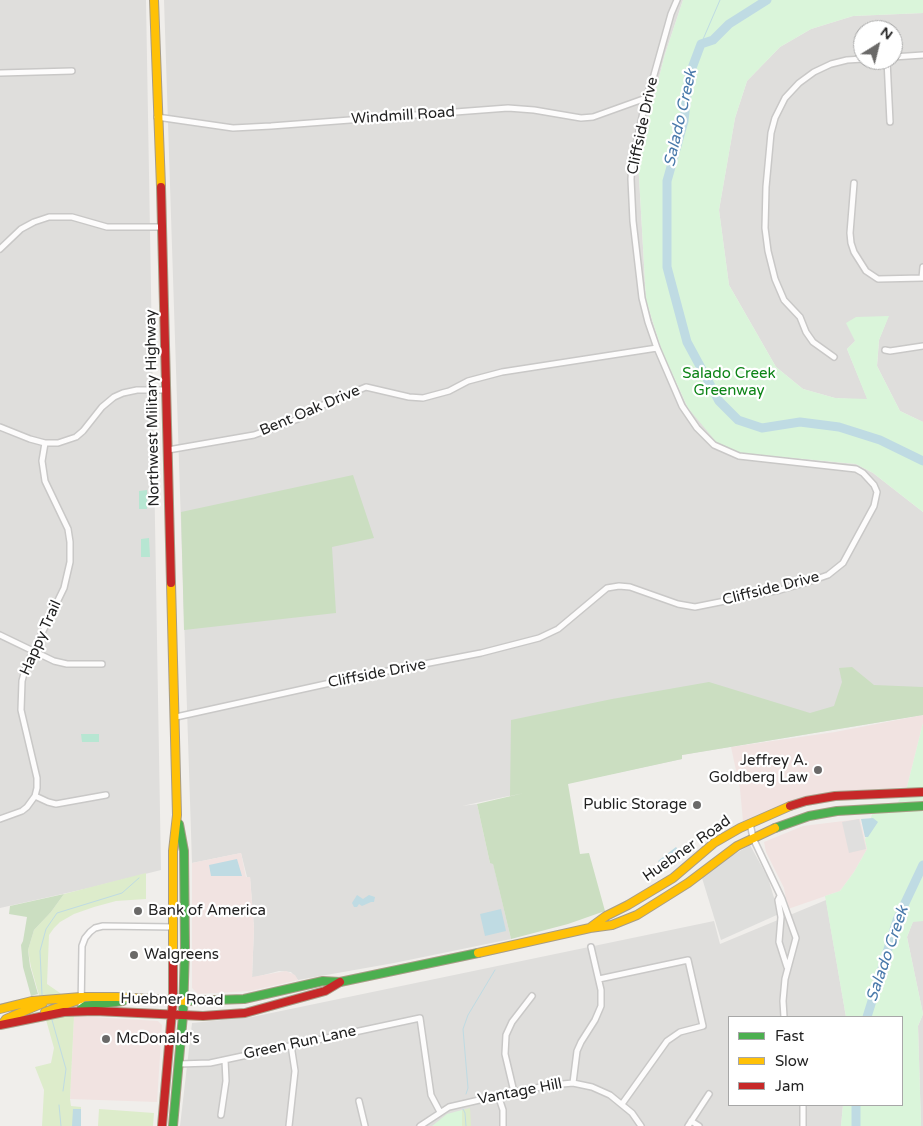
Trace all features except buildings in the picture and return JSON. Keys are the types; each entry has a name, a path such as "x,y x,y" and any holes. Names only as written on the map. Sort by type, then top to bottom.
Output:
{"main road":[{"name":"Northwest Military Highway","path":"154,0 176,717 177,815 173,851 173,1000 162,1126"},
{"name":"Huebner Road","path":"590,928 606,916 673,878 714,843 750,823 783,808 806,801 835,796 923,792"},
{"name":"Huebner Road","path":"0,1009 32,1001 52,999 216,1001 244,999 323,981 340,982 590,928 612,925 637,915 688,884 721,857 753,838 788,822 837,811 923,806"},
{"name":"Northwest Military Highway","path":"173,1126 184,1001 184,851 177,815"},
{"path":"656,888 664,899"},
{"name":"Huebner Road","path":"0,1023 64,1012 81,1011 183,1015 246,1013 325,991 340,982"},
{"path":"295,987 298,999"},
{"path":"27,1018 81,998"},
{"path":"0,1023 52,999"},
{"path":"81,1011 85,1006 137,999"}],"street":[{"name":"Cliffside Drive","path":"176,717 362,676 481,653 540,638 558,629 608,588 630,587 678,604 695,606 780,590 808,582 834,572 844,562 874,506 877,492 874,485 863,473 856,469 738,456 714,445 697,428 682,406 648,322 642,298 631,193 632,164 646,98 677,0"},
{"path":"903,57 923,56"},
{"path":"834,357 813,342 806,332 800,317 784,300 775,278 768,251 765,228 766,186 771,133 775,118 785,98 798,83 814,72 831,64 853,59"},
{"path":"887,70 890,122"},
{"path":"0,73 72,71"},
{"name":"Windmill Road","path":"157,117 233,128 508,108 534,110 580,118 593,116 646,98"},
{"path":"854,183 850,233 854,252 866,271 878,279 922,278 923,267"},
{"path":"0,248 20,229 49,217 72,217 107,227 161,227"},
{"path":"885,350 890,351 923,346"},
{"name":"Bent Oak Drive","path":"168,450 254,436 298,419 323,405 366,387 409,397 423,398 448,391 468,381 502,372 657,348"},
{"path":"0,427 44,443 58,443 76,437 102,407 123,393 137,390 166,390"},
{"name":"Happy Trail","path":"35,796 37,778 21,710 22,681 33,652 64,588 70,562 68,529 45,481 42,461 44,443"},
{"path":"0,635 60,663 102,664"},
{"path":"0,819 22,811 35,796 56,804 106,795"},
{"path":"750,823 753,838 780,896 796,938 787,967 784,1016"},
{"path":"780,896 778,900 782,917 779,942 787,967"},
{"path":"81,1011 82,946 90,932 103,926 174,928"},
{"path":"573,1083 575,1061 579,1046 596,1020 601,1006 601,990 592,947"},
{"path":"598,979 688,960 703,1026 680,1032 667,1040 622,1104"},
{"path":"514,1092 505,1054 506,1035 512,1022 532,996"},
{"name":"Green Run Lane","path":"179,1064 210,1063 420,1018 430,1095 440,1112"},
{"path":"290,1126 295,1071 292,1045"},
{"path":"221,1115 226,1081 225,1060"},
{"name":"Vantage Hill","path":"420,1126 449,1107 498,1095 573,1083 601,1091 622,1104 641,1126"},
{"path":"688,1126 709,1094"},
{"path":"498,1095 503,1110 503,1126"},
{"path":"360,1101 365,1126"},
{"path":"803,1106 803,1126"},
{"path":"691,1121 699,1126"}],"shaded area":[{"path":"0,0 146,0 161,870 0,908"},
{"path":"164,0 683,0 665,54 638,159 646,300 662,351 688,408 741,453 856,464 873,473 923,512 923,715 682,755 682,759 462,806 477,804 490,863 493,863 511,939 298,980 291,972 279,971 252,978 254,928 250,877 247,877 241,853 192,863"},
{"path":"923,13 923,422 900,411 877,366 879,340 888,317 847,349 868,400 835,398 803,389 776,367 729,285 719,210 735,118 747,81 780,47 811,29 853,16"},
{"path":"923,715 923,723 907,787 842,791 815,795 780,805 743,821 740,789 731,747 835,732"},
{"path":"859,819 866,849 849,853 842,822"},
{"path":"860,819 867,849 854,872 840,891 788,909 784,888 766,852 764,842 803,826"},
{"path":"750,845 768,878 779,914 721,940 702,878 721,862"},
{"path":"241,853 246,877 250,877 254,928 252,977 286,971 295,975 298,980 250,991 198,994 192,988 192,863"},
{"path":"826,900 846,1016 728,1016 728,1106 843,1106 841,1126 180,1126 192,1023 252,1017 714,921 720,944"},
{"path":"913,921 923,921 923,1014 907,937"},
{"path":"923,1014 923,1126 921,1126 918,1026"},
{"path":"74,1016 158,1021 162,1025 157,1102 70,1099"}],"green space":[{"name":"Salado Creek Greenway","path":"683,0 923,0 923,13 853,16 811,29 780,47 747,81 735,118 719,210 729,285 776,367 803,389 835,398 867,399 847,349 855,341 846,323 856,317 889,316 879,340 877,366 900,411 923,422 923,512 873,473 856,464 741,453 718,444 688,408 662,351 646,300 638,159 665,54"},
{"path":"353,475 374,538 332,547 336,613 184,630 181,512"},
{"path":"147,490 147,509 139,509 139,491"},
{"path":"149,538 150,557 141,557 141,539"},
{"path":"852,667 874,685 923,687 923,715 682,755 682,759 568,784 580,854 589,853 605,911 568,924 511,939 493,864 490,863 477,804 524,793 510,796 511,720 612,699 709,682 810,713 834,706 842,682 839,668"},
{"path":"923,723 923,921 913,922 907,937 923,1014 918,1026 921,1126 841,1126 843,1106 903,1106 903,1016 846,1016 825,896 840,891 854,872 867,849 865,840 872,814 892,812 907,787"},
{"path":"81,734 99,734 99,742 82,742"},
{"path":"146,873 146,899 116,901 74,914 60,922 49,935 47,984 60,993 74,1016 70,1099 71,1106 81,1107 81,1126 42,1126 44,1090 35,1067 51,1063 54,1048 28,950 34,930 51,912 64,894"},
{"path":"64,894 51,912 34,930 28,950 30,966 38,994 31,996 23,967 21,945 27,917 9,914 10,906"},
{"path":"470,1108 471,1126 462,1126 462,1110"},
{"path":"99,1109 154,1113 153,1126 98,1126"},
{"path":"462,1110 462,1126 432,1126 447,1114"}],"water":[{"path":"873,818 878,822 868,837 865,837 861,819"},
{"path":"676,847 681,853 664,868 658,861"},
{"path":"237,859 242,876 211,876 209,865"},
{"path":"357,895 363,899 369,895 375,897 374,902 362,906 359,904 357,907 354,907 352,903"},
{"path":"501,909 506,931 485,936 480,914"},
{"path":"73,1109 81,1109 81,1126 72,1126"}],"waterway":[{"path":"701,44 720,0"},
{"name":"Salado Creek","path":"767,0 729,24 713,40 701,44 689,76 684,121 667,181 667,267 687,342 719,401 738,420 762,428 800,422 839,427 880,440 923,461"},
{"name":"Salado Creek","path":"867,1016 897,920 923,865"},
{"path":"42,995 40,951 46,929 57,913 122,893 139,878"},
{"path":"466,1094 468,1088 463,1029 468,1015 495,970"},
{"path":"52,1020 66,1069 63,1091"},
{"path":"59,1105 61,1126"},
{"name":"Salado Creek","path":"856,1106 856,1126"},
{"path":"463,1109 466,1126"}],"traffic: fast":[{"path":"775,828 809,816 837,811 923,806"},
{"path":"173,1126 183,1015 185,948 184,851 179,824"},
{"path":"186,1001 244,999 323,981 340,982 478,953"},
{"path":"81,1009 85,1006 123,1001"}],"traffic: slow":[{"path":"154,0 161,187"},
{"path":"171,583 177,815 173,851 173,962"},
{"path":"591,927 606,916 673,878 714,843 740,828 790,806"},
{"path":"478,953 590,928 612,925 637,915 688,883 737,846 775,828"},
{"path":"0,1009 32,1001 81,997 186,1001"},
{"path":"45,1012 81,999"},
{"path":"3,1023 6,1019 43,1003"}],"traffic: jam":[{"path":"161,187 171,583"},
{"path":"790,806 835,796 923,792"},
{"path":"162,1126 173,1000 173,962"},
{"path":"0,1025 64,1012 95,1011 203,1016 245,1013 325,991 340,982"}],"place":[{"name":"Jeffrey A. Goldberg Law","path":"818,770"},
{"name":"Public Storage","path":"697,805"},
{"name":"Bank of America","path":"138,911"},
{"name":"Walgreens","path":"134,955"},
{"name":"McDonald's","path":"106,1039"}]}
